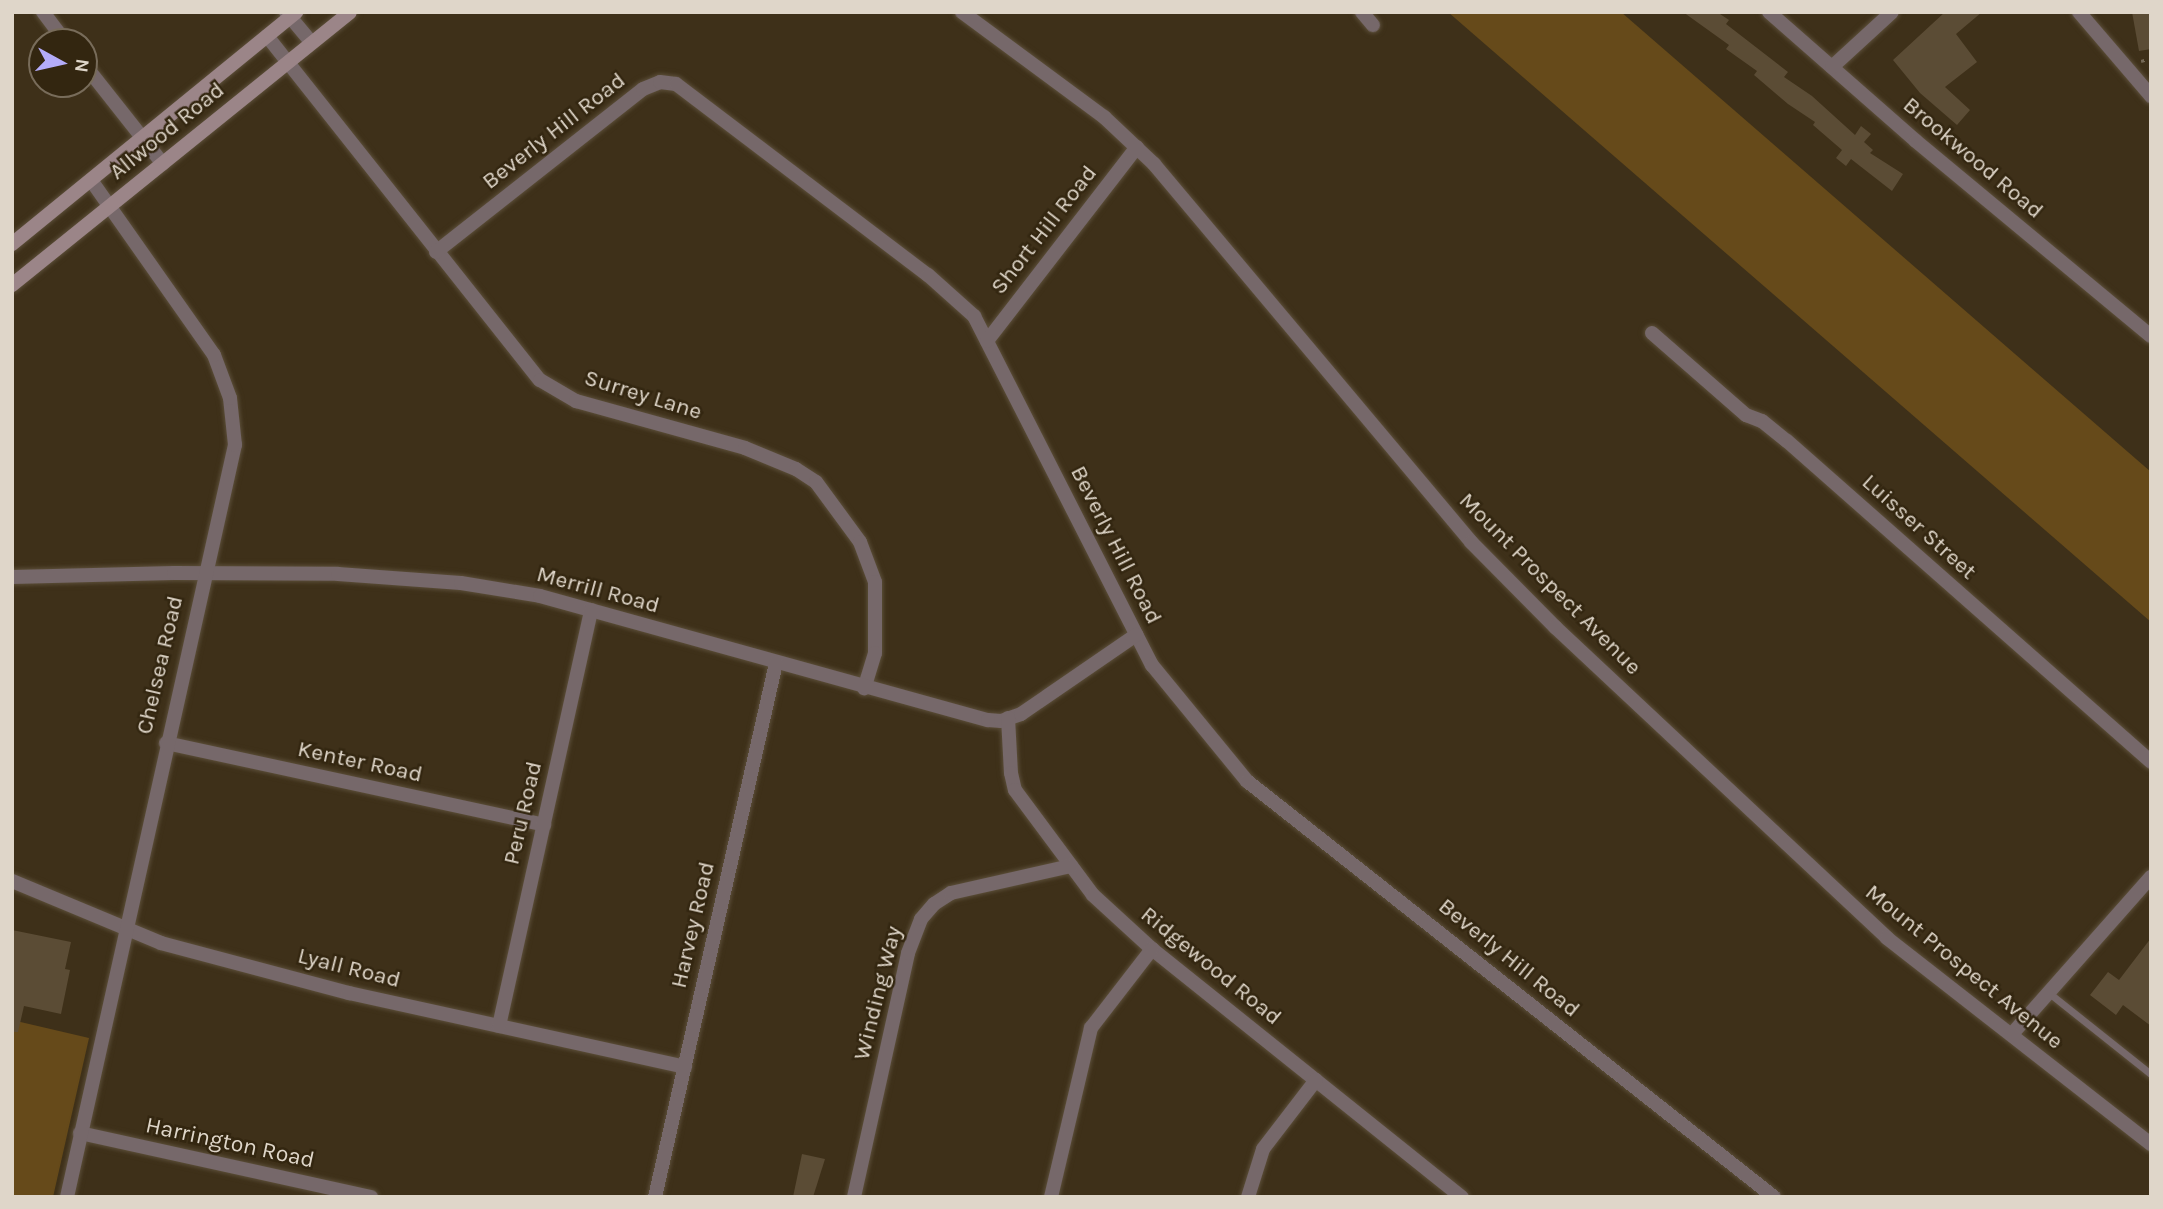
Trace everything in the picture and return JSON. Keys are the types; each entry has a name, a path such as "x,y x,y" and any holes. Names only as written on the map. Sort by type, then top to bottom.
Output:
{"main road":[{"name":"Allwood Road","path":"13,283 350,12"},
{"name":"Allwood Road","path":"12,243 267,36 290,14"}],"street":[{"path":"43,12 55,28"},
{"name":"Mount Prospect Avenue","path":"962,12 1104,117 1137,147 1471,542 1536,608 1887,937 2151,1144"},
{"path":"1362,12 1373,25"},
{"name":"Brookwood Road","path":"1769,12 1916,141 2151,336"},
{"path":"1832,67 1892,12"},
{"path":"2079,12 2151,96"},
{"path":"290,14 312,43"},
{"name":"Surrey Lane","path":"267,36 286,64 524,362 556,391 603,410 745,448 796,469 816,482 860,542 875,582 875,653 864,688"},
{"path":"98,82 163,164"},
{"name":"Beverly Hill Road","path":"436,252 643,89 660,82 676,84 963,304 987,341 1152,665 1247,781 1774,1197"},
{"name":"Short Hill Road","path":"987,341 1137,147"},
{"name":"Chelsea Road","path":"67,1197 124,928 235,445 230,398 214,355 91,180"},
{"name":"Luisser Street","path":"1652,333 1746,415 1762,421 1787,441 2151,762"},
{"name":"Merrill Road","path":"12,577 338,573 414,578 540,596 971,718 1008,718 1047,698 1136,635"},
{"name":"Peru Road","path":"499,1026 591,610"},
{"name":"Harvey Road","path":"655,1197 776,663"},
{"name":"Ridgewood Road","path":"1008,718 1010,773 1015,790 1071,866 1114,917 1462,1197"},
{"name":"Kenter Road","path":"166,743 544,825"},
{"name":"Winding Way","path":"854,1197 908,953 921,919 934,904 951,893 1071,866"},
{"path":"2012,1034 2151,877"},
{"name":"Lyall Road","path":"12,881 161,943 335,989 685,1067"},
{"path":"1051,1197 1091,1028 1152,949"},
{"path":"1248,1197 1263,1149 1316,1080"},
{"name":"Harrington Road","path":"80,1133 371,1197"}],"lane":[{"path":"2049,993 2151,1074"}],"shaded area":[{"path":"1448,12 1621,12 2151,472 2151,622"},
{"path":"12,1020 89,1038 53,1197 12,1197"}],"building":[{"path":"1683,12 1717,12 1729,20 1726,24 1788,72 1784,77 1812,96 1855,135 1861,126 1871,134 1864,142 1873,150 1870,153 1903,174 1892,191 1851,159 1846,166 1836,158 1842,150 1813,125 1815,122 1788,104 1754,75 1757,71 1726,49 1729,45"},
{"path":"1945,12 1982,12 1956,34 1977,62 1945,87 1970,110 1957,125 1920,93 1893,60"},
{"path":"2132,12 2151,12 2151,49 2139,51"},
{"path":"12,930 71,942 65,969 70,970 61,1014 24,1006 18,1032 12,1032"},
{"path":"2151,938 2151,1026 2123,1005 2116,1015 2090,995 2108,972 2119,980"},
{"path":"802,1154 825,1159 813,1197 793,1197"}]}
